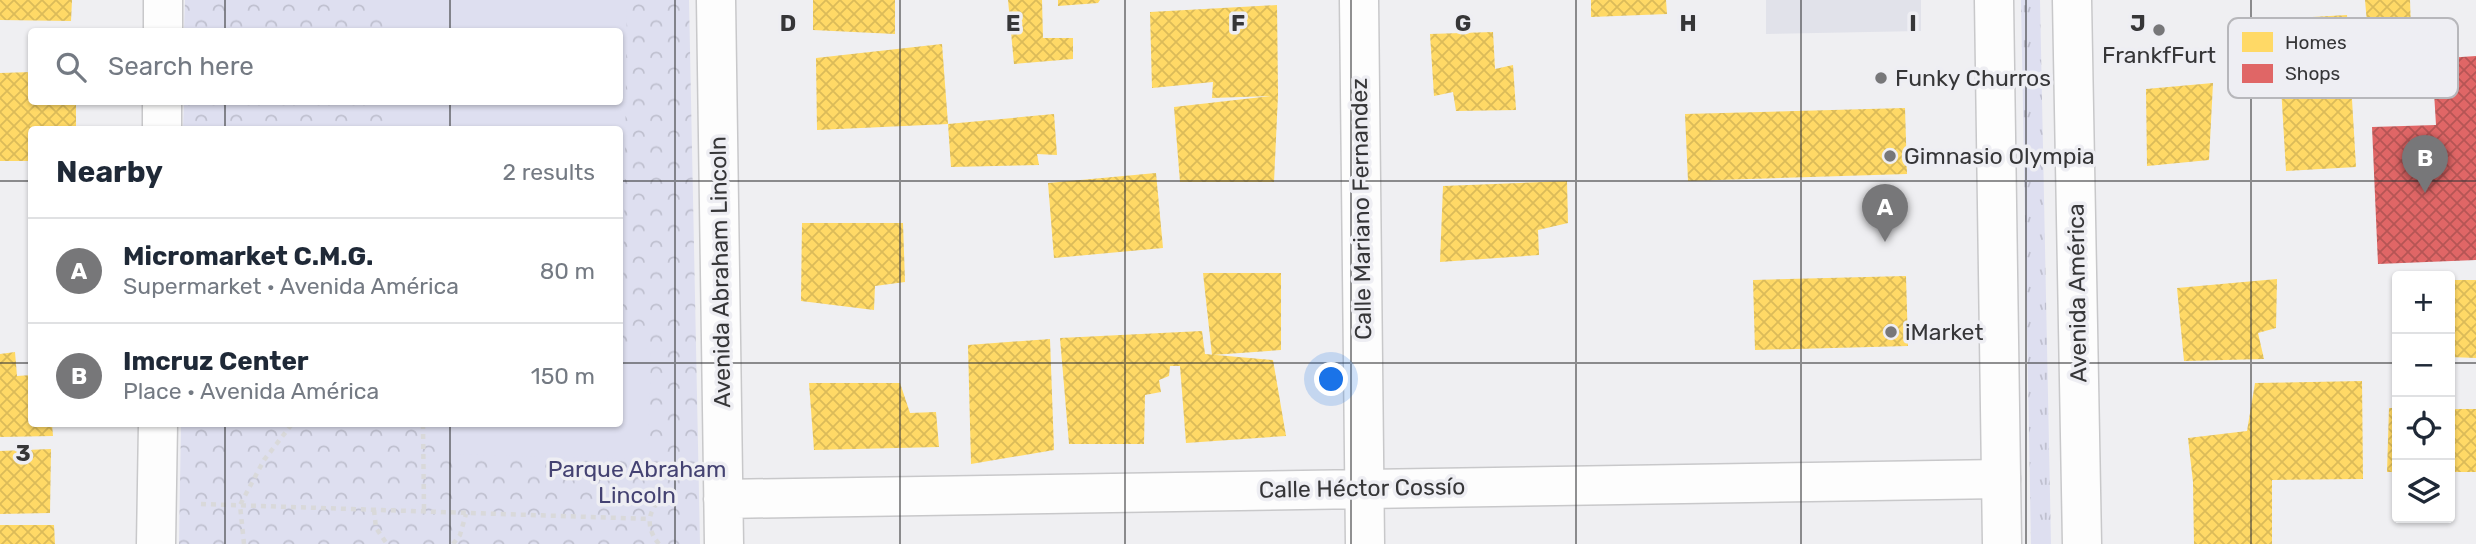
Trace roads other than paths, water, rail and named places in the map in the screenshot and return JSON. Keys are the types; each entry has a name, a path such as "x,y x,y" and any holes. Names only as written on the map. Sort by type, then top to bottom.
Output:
{"street":[{"path":"163,0 163,28"},
{"name":"Avenida Abraham Lincoln","path":"716,0 707,495 724,544"},
{"name":"Calle Mariano Fernandez","path":"1359,0 1365,544"},
{"path":"1994,0 2002,544"},
{"name":"Avenida América","path":"2071,0 2082,544"},
{"path":"162,105 162,126"},
{"path":"156,544 158,427"},
{"name":"Calle Héctor Cossío","path":"707,495 2001,479"}],"place":[{"name":"FrankfFurt","path":"2159,30"},
{"name":"Funky Churros","path":"1881,78"},
{"name":"Gimnasio Olympia","path":"1890,156"},
{"name":"Imcruz Center","path":"2425,193"},
{"name":"Micromarket C.M.G.","path":"1885,242"},
{"name":"iMarket","path":"1891,332"}],"park label":[{"name":"Parque Abraham Lincoln","path":"637,482"}]}
